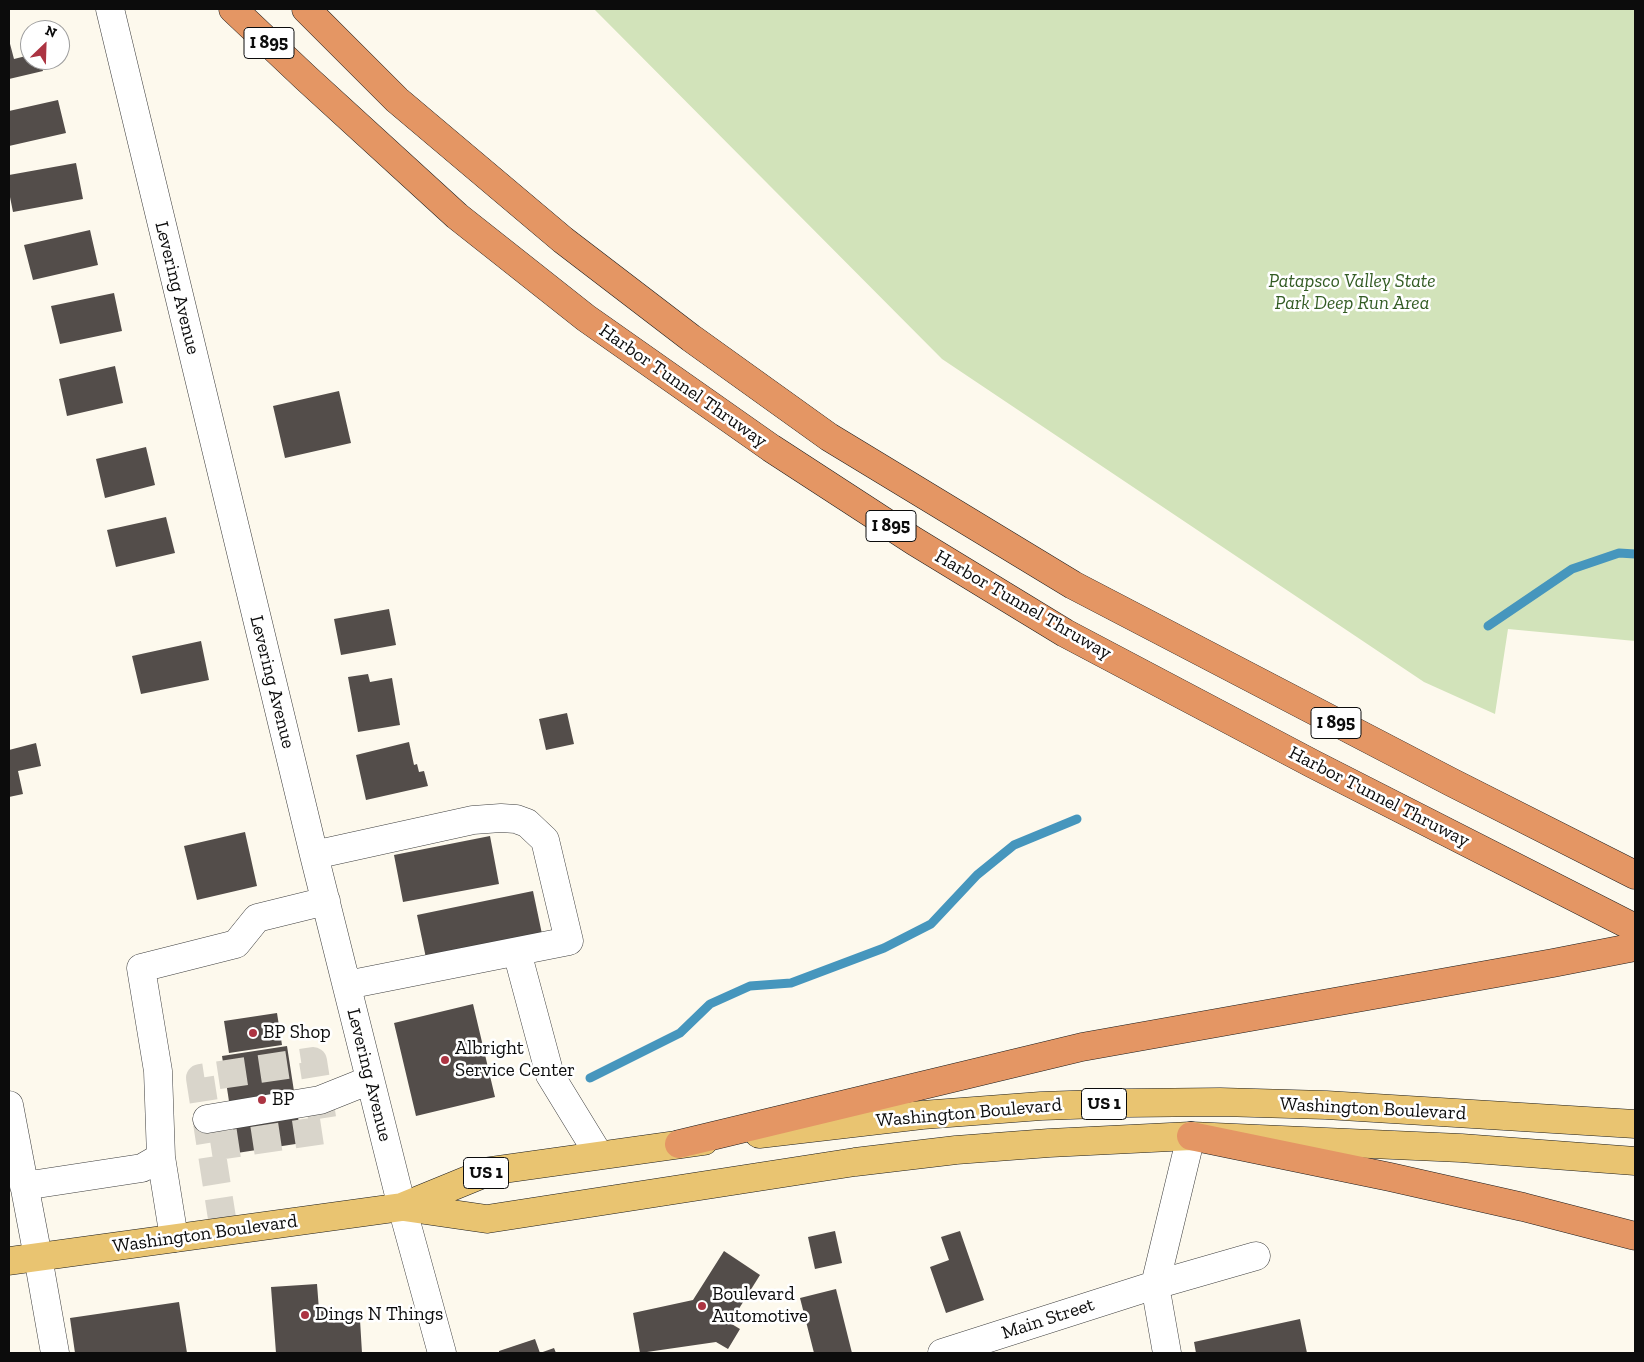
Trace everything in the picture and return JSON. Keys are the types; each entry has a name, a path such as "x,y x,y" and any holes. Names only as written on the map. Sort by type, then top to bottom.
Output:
{"highway":[{"name":"Harbor Tunnel Thruway","path":"233,9 457,216 586,318 771,448 914,541 1065,633 1322,768 1635,928"},
{"name":"I 895","path":"306,9 397,100 563,240 691,338 830,437 1073,585 1451,782 1635,875"},
{"path":"679,1144 1082,1047 1635,947"},
{"path":"1191,1136 1390,1177 1523,1207 1635,1236"}],"main road":[{"name":"Washington Boulevard","path":"9,1261 402,1207 490,1171 679,1144 922,1115 1041,1106 1220,1102 1326,1105 1635,1124"},
{"name":"Washington Boulevard","path":"402,1207 487,1219 864,1160 956,1150 1049,1143 1191,1136 1461,1148 1635,1161"}],"street":[{"name":"Levering Avenue","path":"110,9 314,855 402,1207 442,1353"},
{"path":"314,855 473,820 501,818 516,819 527,824 545,840 569,941 347,985"},
{"path":"174,1238 161,1157 158,1071 142,968 236,944 257,918 326,900"},
{"path":"517,952 550,1075 600,1155"},
{"path":"207,1119 320,1100 370,1080"},
{"path":"9,1105 55,1353"},
{"path":"1167,1353 1155,1285 1191,1136"},
{"path":"24,1186 142,1168 161,1157"},
{"name":"Main Street","path":"942,1353 982,1347 1155,1285 1256,1256"}],"green space":[{"name":"Patapsco Valley State Park Deep Run Area","path":"594,9 1635,9 1635,641 1508,629 1495,714 1424,682 942,359"}],"building":[{"path":"9,40 14,59 20,58 20,70 43,71 9,79"},
{"path":"58,100 66,133 9,146 9,111"},
{"path":"76,163 83,199 13,212 9,192 9,175"},
{"path":"90,230 98,265 33,280 24,245"},
{"path":"114,293 122,331 60,344 51,306"},
{"path":"115,366 123,403 67,416 59,379"},
{"path":"339,391 351,443 285,458 273,406"},
{"path":"146,447 155,485 105,498 96,459"},
{"path":"166,517 175,553 116,567 107,530"},
{"path":"389,609 396,645 341,655 334,619"},
{"path":"201,641 209,680 141,694 132,656"},
{"path":"368,674 370,682 392,678 400,725 358,732 348,677"},
{"path":"567,713 574,744 546,750 539,719"},
{"path":"409,742 414,765 417,764 419,772 424,771 428,786 366,800 356,755"},
{"path":"36,743 41,766 18,771 23,794 9,797 9,750"},
{"path":"245,832 257,886 197,900 184,846"},
{"path":"490,836 499,884 403,902 394,855"},
{"path":"533,891 542,934 426,958 417,915"},
{"name":"Albright Service Center","path":"473,1004 495,1097 416,1116 394,1023"},
{"name":"BP Shop","path":"277,1013 282,1045 229,1053 224,1021"},
{"name":"BP","path":"287,1046 302,1143 237,1153 222,1056"},
{"path":"835,1231 842,1263 815,1269 808,1237"},
{"path":"960,1231 984,1300 946,1313 930,1267 949,1260 941,1237"},
{"name":"Boulevard Automotive","path":"724,1251 760,1275 730,1323 740,1329 728,1349 716,1342 640,1353 633,1313 693,1300"},
{"name":"Dings N Things","path":"317,1284 319,1310 336,1309 337,1322 360,1320 362,1353 276,1353 271,1287"},
{"path":"836,1289 852,1353 814,1353 800,1298"},
{"path":"179,1302 187,1353 75,1353 70,1318"},
{"path":"1300,1319 1307,1353 1196,1353 1194,1342"},
{"path":"535,1339 540,1353 499,1353 499,1351"},
{"path":"554,1348 556,1353 540,1353"}],"waterway":[{"path":"1488,626 1572,569 1619,553 1635,554"},
{"path":"590,1078 680,1033 710,1004 750,986 791,983 884,948 931,924 977,875 1014,845 1077,819"}],"tunnel":[{"path":"211,1147 324,1130 313,1061 200,1078 224,1231"}],"place":[{"name":"BP Shop","path":"253,1033"},
{"name":"Albright Service Center","path":"445,1060"},
{"name":"BP","path":"262,1100"},
{"name":"Boulevard Automotive","path":"702,1306"},
{"name":"Dings N Things","path":"305,1315"}]}
